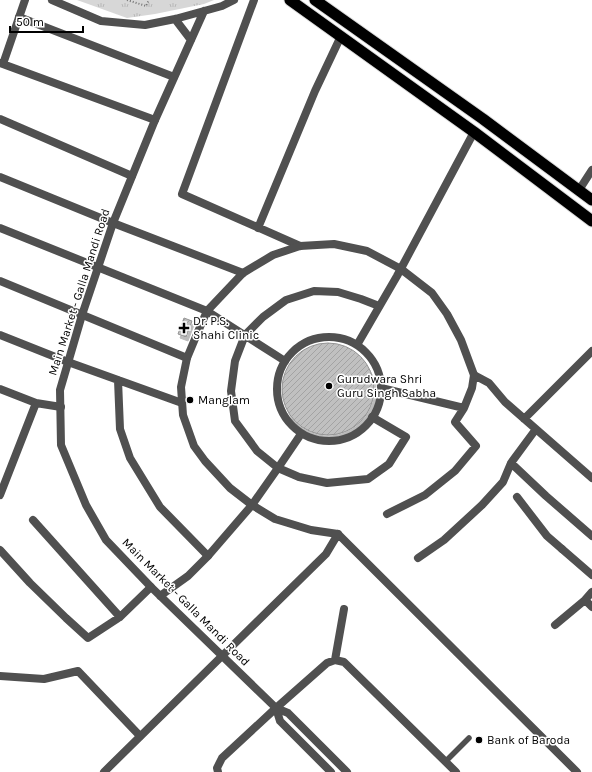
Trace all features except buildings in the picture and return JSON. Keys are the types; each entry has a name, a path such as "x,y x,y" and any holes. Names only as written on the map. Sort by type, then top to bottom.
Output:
{"highway":[{"path":"290,0 474,132 592,221"},
{"path":"315,0 484,119 592,200"},
{"path":"474,132 484,119"},
{"path":"537,180 548,167"}],"street":[{"path":"25,0 1,63 154,120"},
{"path":"52,0 101,21 145,25 204,12 234,0"},
{"path":"254,0 182,194 300,246"},
{"name":"Main Market - Galla Mandi Road","path":"204,12 154,120 113,223 82,315 60,390 61,445 86,505 106,540 160,596 276,708 288,713 347,772"},
{"path":"19,17 174,77"},
{"path":"175,19 192,40"},
{"path":"258,228 315,92 341,36"},
{"path":"0,119 132,176"},
{"path":"357,345 401,268 474,132"},
{"path":"579,190 592,170"},
{"path":"0,177 113,223 243,273"},
{"path":"0,228 207,311 285,361"},
{"path":"387,514 425,495 455,471 476,446 455,422 464,408 472,388 474,376 461,340 447,314 432,293 401,268 367,251 334,244 300,246 273,255 243,273 207,311 187,358 181,387 182,403 183,415 194,446 205,461 230,488 252,505 275,519 310,530 338,534 577,772"},
{"path":"0,280 187,358"},
{"path":"372,417 406,437 389,464 368,479 328,483 299,477 278,468 257,451 235,421 231,390 236,361 245,335 263,317 286,300 314,291 338,292 361,298 379,306"},
{"path":"0,334 68,362 182,403"},
{"path":"326,337 342,338 357,345 370,357 379,373 381,391 377,409 367,424 353,436 336,441 318,440 301,434 289,423 280,409 277,393 278,376 285,361 296,349 310,340 326,337"},
{"path":"524,419 592,351"},
{"path":"474,376 489,383 505,402 592,478"},
{"path":"118,380 120,429 130,458 160,507 208,556"},
{"path":"381,388 464,408"},
{"path":"0,389 36,403 61,407"},
{"path":"0,495 36,403"},
{"path":"418,558 444,540 482,505 503,482 511,463 536,429"},
{"path":"160,596 188,576 208,556 252,505 301,434"},
{"path":"511,463 592,536"},
{"path":"517,497 547,536 592,575"},
{"path":"33,520 120,617"},
{"path":"104,772 326,554 338,534"},
{"path":"0,550 35,588 88,638 120,617 151,587"},
{"path":"555,625 585,600 592,592"},
{"path":"585,600 592,607"},
{"path":"335,660 344,609"},
{"path":"218,772 217,768 222,758 326,663 335,660 344,662 456,772"},
{"path":"0,676 44,679 78,671 140,736"},
{"name":"Main Market - Galla Mandi Road","path":"276,708 280,721 331,772"}],"lane":[{"path":"445,762 469,738"}],"path":[{"path":"128,0 146,6 149,0"}],"green space":[{"path":"77,0 214,0 204,4 127,18"}],"place":[{"name":"Dr. P.S. Shahi Clinic","path":"184,328"},
{"name":"Gurudwara Shri Guru Singh Sabha","path":"329,386"},
{"name":"Manglam","path":"190,400"},
{"name":"Bank of Baroda","path":"479,740"}]}
